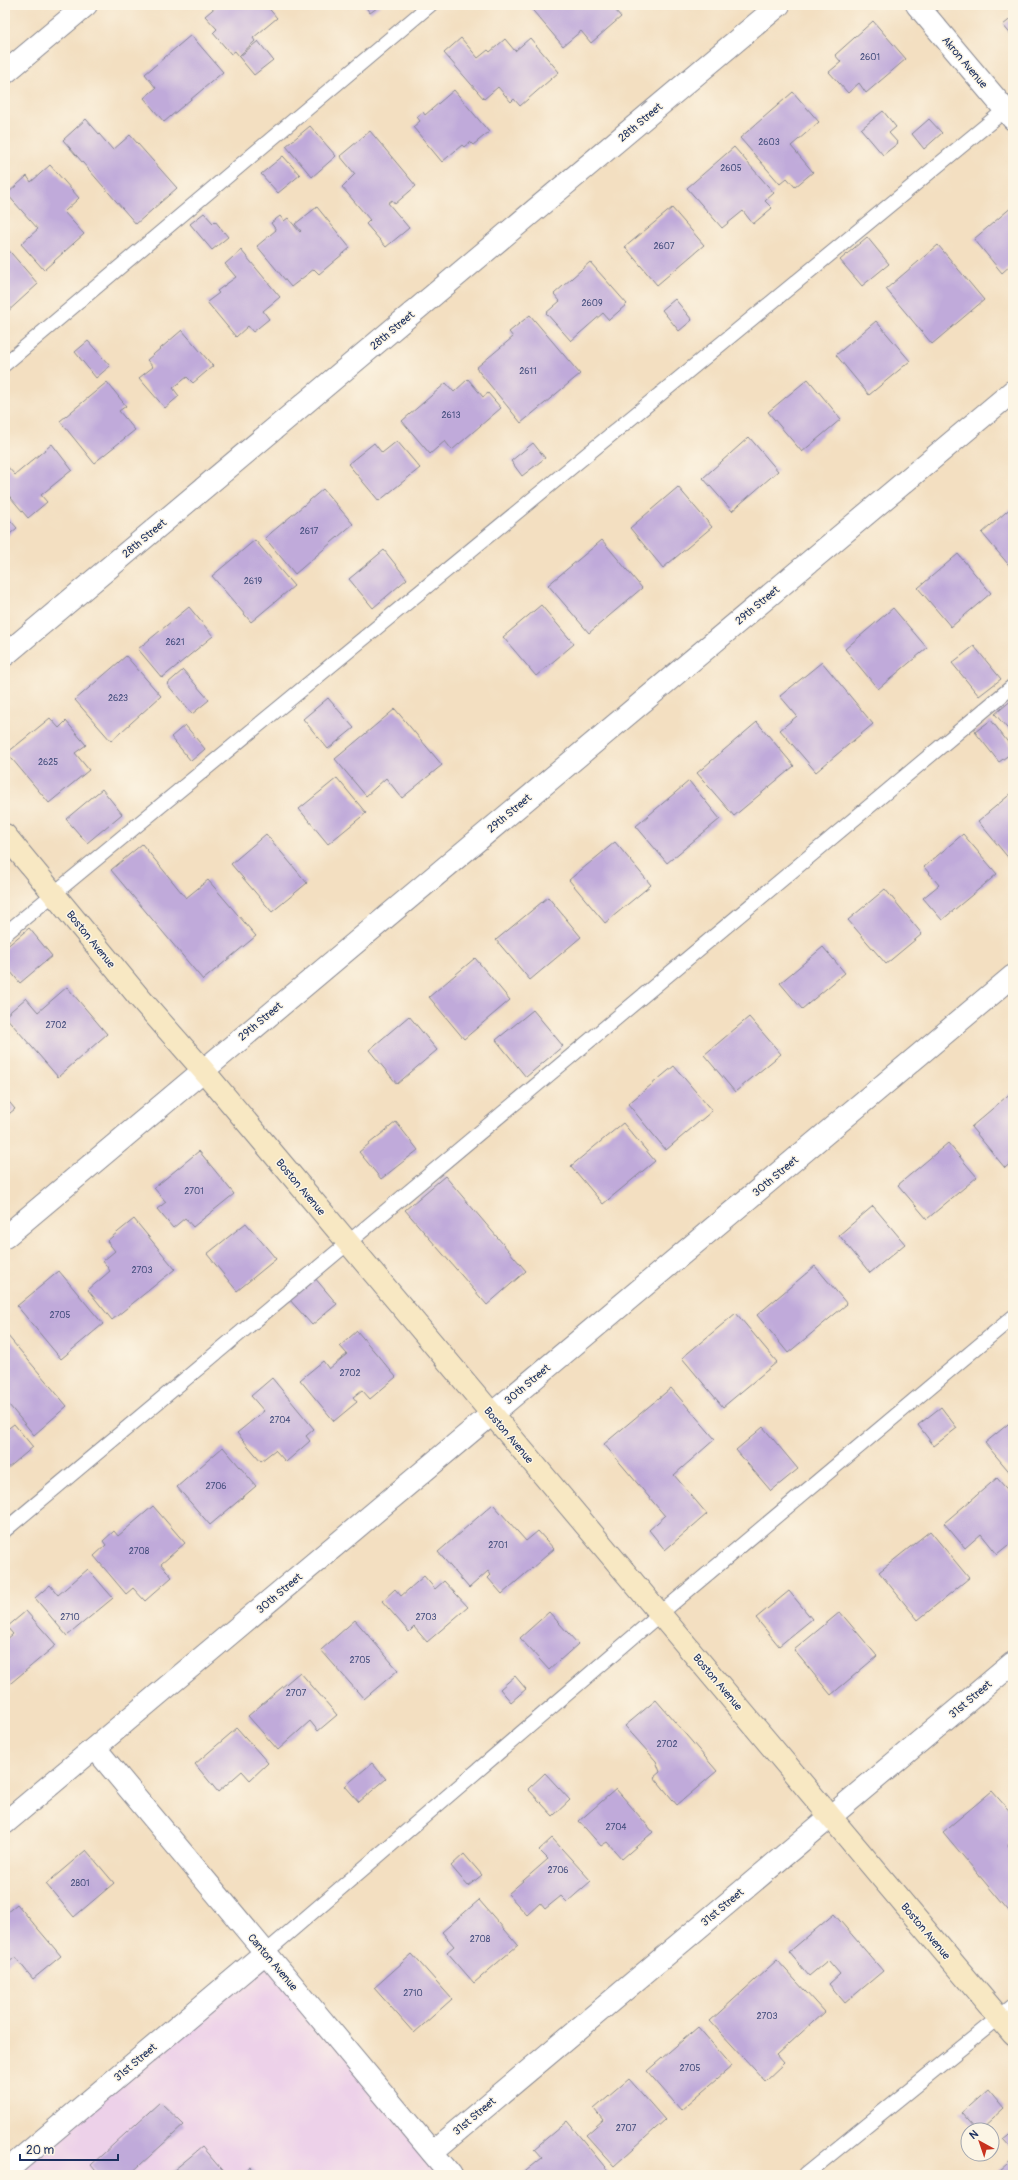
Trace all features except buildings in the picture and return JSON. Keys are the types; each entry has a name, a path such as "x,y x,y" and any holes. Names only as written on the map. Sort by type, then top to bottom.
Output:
{"street":[{"path":"5,73 86,5"},
{"name":"28th Street","path":"5,655 779,5"},
{"name":"Akron Avenue","path":"917,5 1010,110"},
{"name":"29th Street","path":"5,1237 1013,391"},
{"name":"Boston Avenue","path":"5,836 54,893 138,996 203,1070 491,1414 661,1613 830,1817 1006,2012 1013,2034"},
{"name":"30th Street","path":"5,1824 1013,976"},
{"name":"31st Street","path":"432,2152 1013,1663"},
{"name":"Canton Avenue","path":"95,1748 451,2175"},
{"name":"31st Street","path":"5,2172 265,1953"}],"lane":[{"path":"5,364 430,5"},
{"path":"5,934 1010,110"},
{"path":"5,1530 1013,686"},
{"path":"265,1953 661,1613 1013,1317"},
{"path":"805,2175 1006,2012"}],"shaded area":[{"path":"265,1953 448,2175 5,2175"}]}
